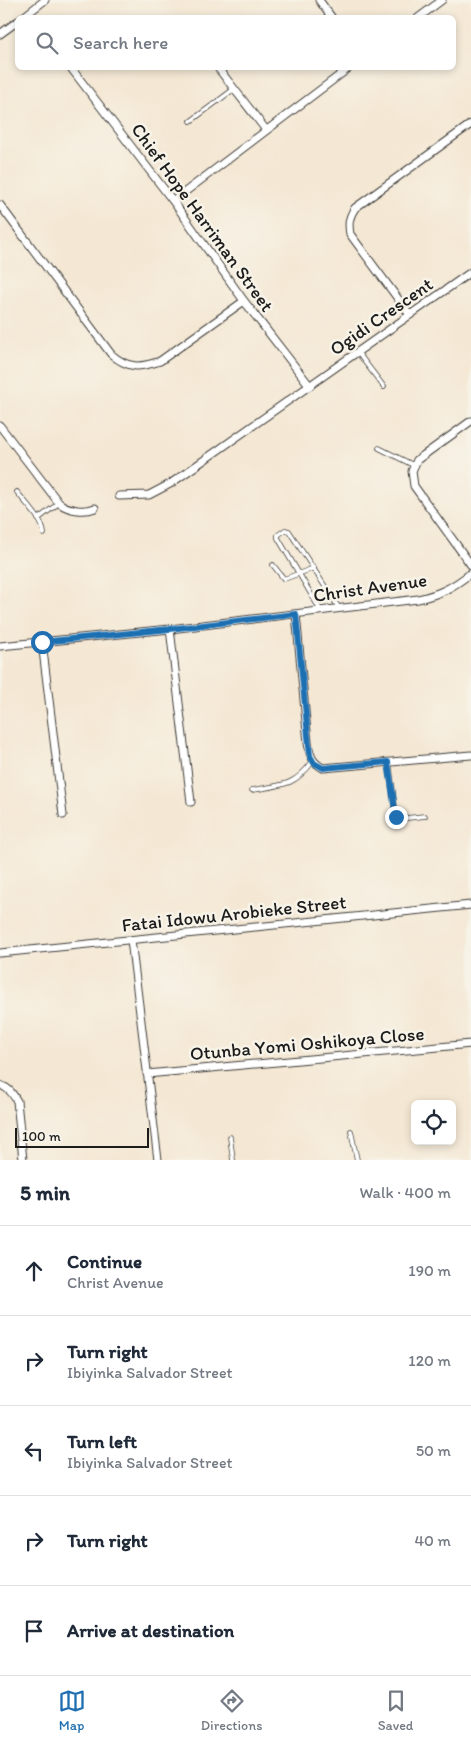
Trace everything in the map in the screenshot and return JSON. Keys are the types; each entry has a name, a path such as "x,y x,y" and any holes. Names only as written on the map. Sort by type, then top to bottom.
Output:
{"street":[{"path":"31,15 45,0"},
{"path":"319,0 330,15"},
{"path":"422,15 442,0"},
{"path":"0,34 15,22"},
{"name":"Chief Hope Harriman Street","path":"73,70 172,201 244,301 310,386"},
{"path":"220,70 266,130"},
{"path":"172,201 346,70"},
{"path":"410,315 350,234 350,216 355,208 471,124"},
{"path":"0,205 111,354 125,364 138,367 148,366 160,361 244,301"},
{"name":"Ogidi Crescent","path":"118,496 149,495 158,492 471,272"},
{"path":"471,421 418,460 413,465 412,471 414,486 471,565"},
{"path":"0,426 59,503 77,511 95,508"},
{"name":"Christ Avenue","path":"0,646 170,629 418,599 436,595 452,587 471,573"},
{"path":"296,614 308,743 310,756 313,761 323,768 471,755"},
{"path":"170,629 191,802"},
{"path":"42,642 62,815"},
{"name":"Fatai Idowu Arobieke Street","path":"0,953 471,905"},
{"path":"131,940 158,1160"},
{"name":"Otunba Yomi Oshikoya Close","path":"147,1074 471,1044"},
{"path":"0,1085 6,1087 17,1101 22,1160"}],"lane":[{"path":"191,121 234,89"},
{"path":"358,353 384,387"},
{"path":"379,448 413,465"},
{"path":"17,492 38,519 44,534"},
{"path":"38,519 59,503"},
{"path":"321,610 277,536 285,530 289,531 340,608"},
{"path":"273,565 284,579 314,568"},
{"path":"252,790 290,784 305,772 313,761"},
{"path":"388,762 396,817 398,819 426,816"},
{"path":"351,1131 357,1160"},
{"path":"230,1137 233,1160"}],"route":[{"path":"42,642 296,614 310,756 314,763 323,768 388,762 396,817"}]}
